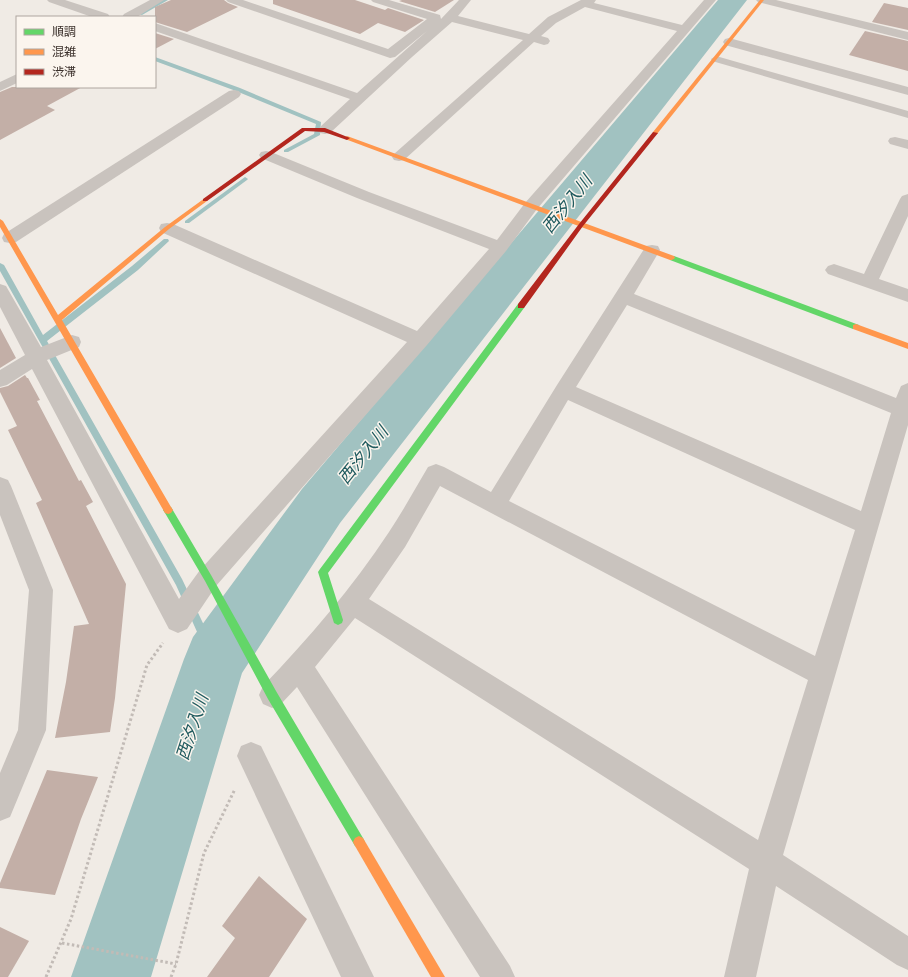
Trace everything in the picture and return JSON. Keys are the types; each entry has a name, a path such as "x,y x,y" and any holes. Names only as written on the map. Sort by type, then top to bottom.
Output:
{"street":[{"path":"53,0 101,16"},
{"path":"130,16 158,0"},
{"path":"232,0 390,54 436,18 377,0"},
{"path":"325,130 407,54 450,18 464,0"},
{"path":"0,290 178,621 208,578 420,340 500,247 531,206 710,0"},
{"path":"908,36 762,0 581,225 323,572 345,611 766,862 908,954"},
{"path":"399,157 552,20 588,2 684,29"},
{"path":"450,18 547,42"},
{"path":"156,27 359,98"},
{"path":"729,42 908,91"},
{"path":"0,87 16,79"},
{"path":"10,238 234,94"},
{"path":"58,319 167,228 304,128 325,130 908,346"},
{"path":"266,155 363,195 500,247"},
{"path":"869,282 908,199"},
{"path":"0,221 72,342 208,578 272,695 438,977"},
{"path":"167,228 420,340"},
{"path":"495,505 564,390 652,250"},
{"path":"834,270 908,296"},
{"path":"622,296 905,400 766,862 740,977"},
{"path":"0,380 36,357 72,342"},
{"path":"564,390 868,525"},
{"path":"272,695 299,666 345,611 392,549 436,473 495,505 823,674"},
{"path":"0,486 41,590 32,730 0,807"},
{"path":"299,666 499,977"},
{"path":"251,756 350,972"}],"lane":[{"path":"716,59 908,115"}],"path":[{"path":"46,977 72,919 147,665 178,621"},
{"path":"171,977 176,964 204,853 251,756"},
{"path":"62,942 176,964"}],"building":[{"path":"171,0 224,0 238,7 187,32 156,22 155,7"},
{"path":"273,0 355,0 385,10 388,8 424,20 405,32 378,23 360,34 273,4"},
{"path":"454,0 435,12 399,1"},
{"path":"884,3 908,8 908,30 872,22"},
{"path":"865,31 908,41 908,71 849,55"},
{"path":"156,33 174,39 156,48"},
{"path":"12,87 80,88 47,106 55,110 0,140 0,92"},
{"path":"0,328 16,358 0,368"},
{"path":"25,375 40,400 37,401 79,481 81,480 93,502 86,506 126,584 115,698 110,732 55,738 66,682 74,626 89,624 36,503 42,500 8,430 17,426 0,392 0,388 8,386"},
{"path":"47,770 98,777 81,819 55,895 0,888 0,883"},
{"path":"259,876 307,919 269,977 207,977 235,938 222,926"},
{"path":"0,927 29,941 8,977 0,977"}],"waterway":[{"path":"140,14 166,0"},
{"name":"西汐入川","path":"111,977 215,659 321,506 733,0"},
{"path":"156,59 238,90 319,123 317,135 286,151"},
{"path":"187,222 245,179"},
{"path":"42,340 135,268 166,241"},
{"path":"0,265 42,340"},
{"path":"42,340 179,582 215,659"}],"traffic: fast":[{"path":"672,258 856,327"},
{"path":"338,620 323,572 521,306"},
{"path":"168,510 208,578 272,695 359,842"}],"traffic: slow":[{"path":"655,133 762,0"},
{"path":"347,138 672,258"},
{"path":"58,319 167,228 205,200"},
{"path":"0,221 168,510"},
{"path":"856,327 908,346"},
{"path":"359,842 438,977"}],"traffic: jam":[{"path":"205,200 304,129 325,130 347,138"},
{"path":"521,306 581,225 655,133"}]}
